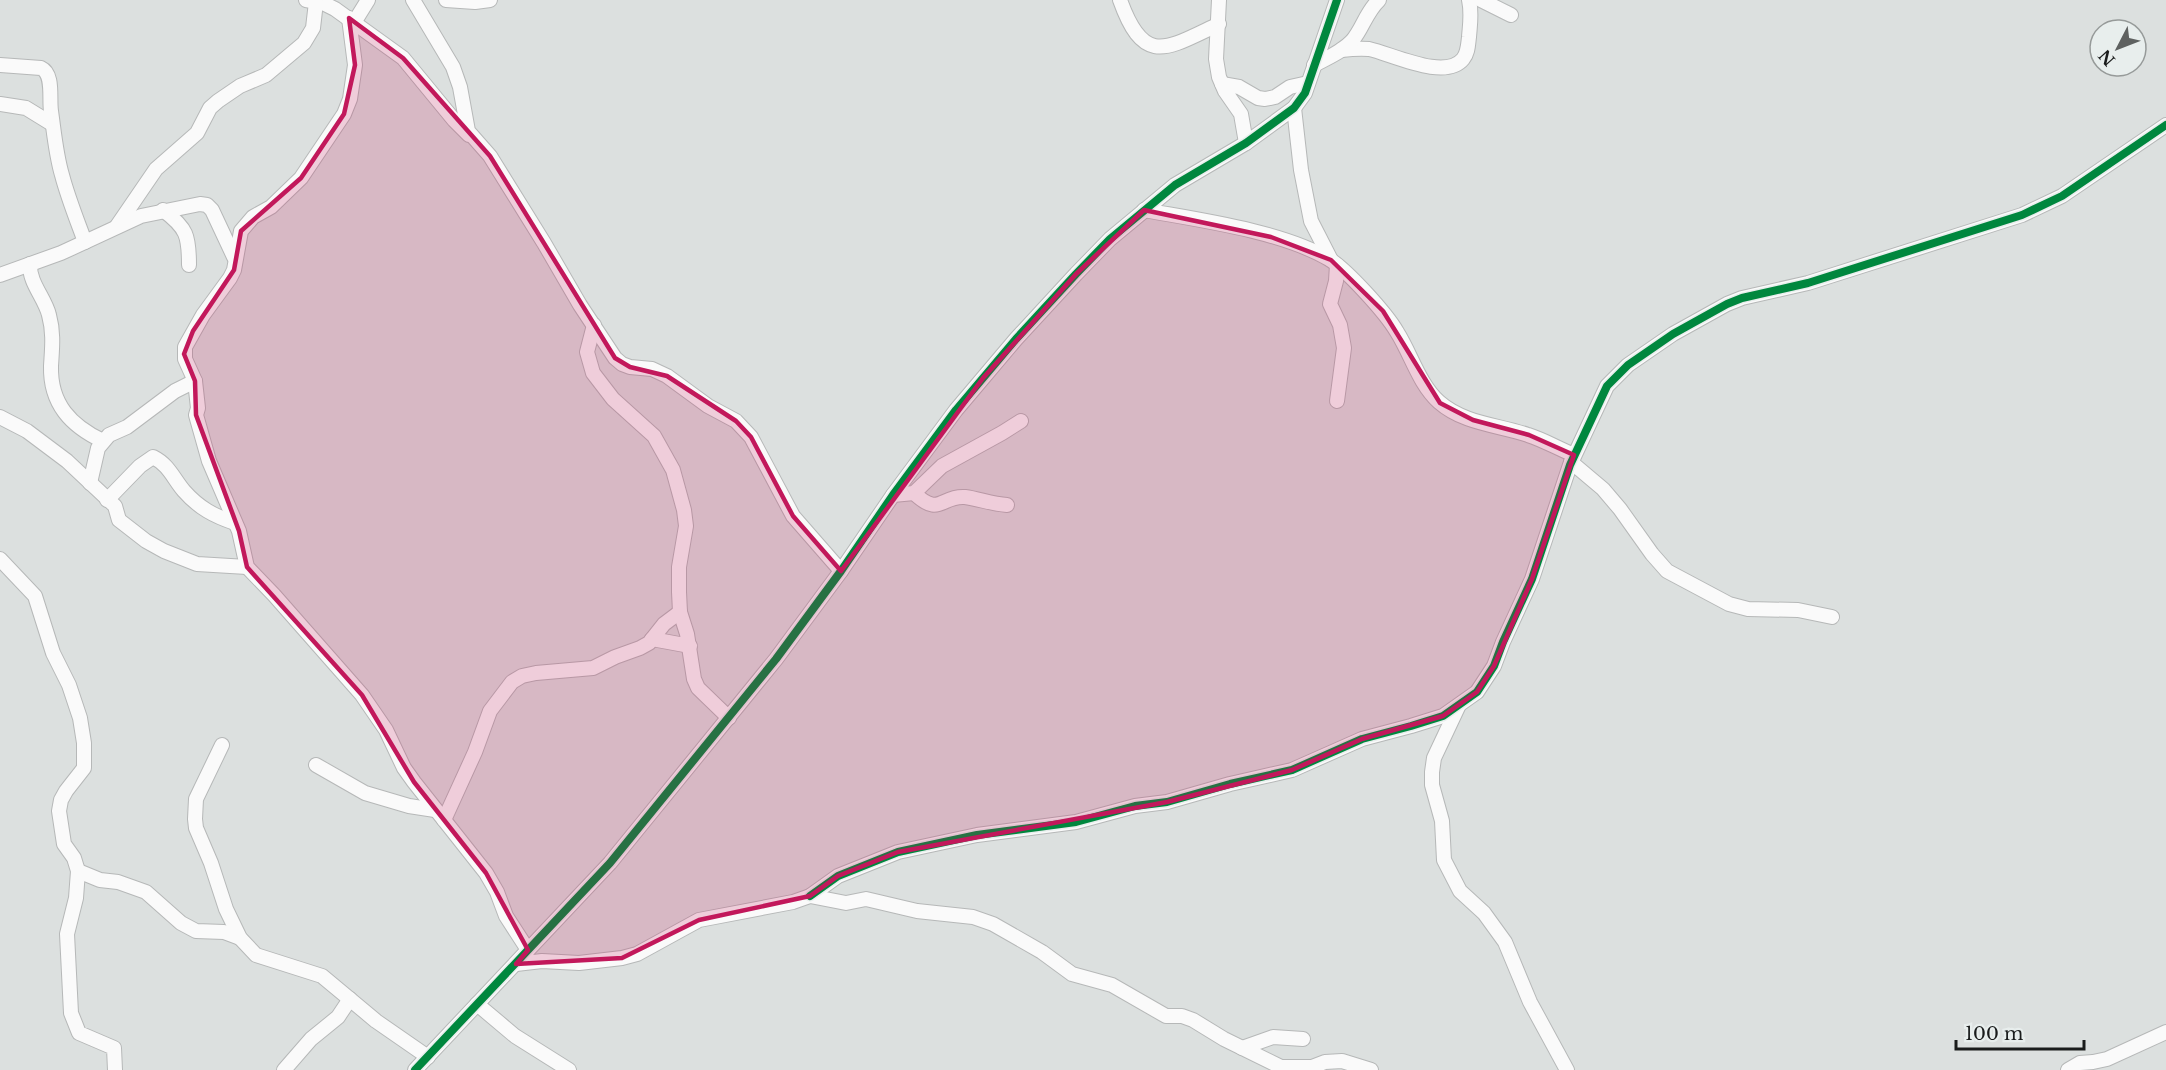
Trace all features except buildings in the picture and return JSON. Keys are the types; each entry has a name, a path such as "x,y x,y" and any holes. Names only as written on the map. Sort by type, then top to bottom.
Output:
{"street":[{"path":"368,0 352,19 355,65 350,99 344,114 301,178 271,207 245,224 238,238 236,261 230,278 203,315 185,347 185,359 195,381 198,408 195,415 209,461 235,522 247,567 362,695 386,730 404,768 486,873 497,892 506,916 528,951"},
{"path":"413,0 453,67 460,87 468,131 473,138"},
{"path":"446,0 475,2 490,0"},
{"path":"1120,0 1132,29 1140,39 1150,45 1159,47 1174,44 1219,24"},
{"path":"1219,0 1216,59 1222,84 1241,114 1246,142"},
{"path":"415,1070 610,863 776,659 956,410 1076,273 1110,239 1175,185 1246,142 1293,108 1305,93 1337,0"},
{"path":"1314,65 1341,50 1352,40 1372,6 1379,0"},
{"path":"1341,50 1366,48 1425,66 1451,67 1467,52 1471,24 1468,0"},
{"path":"1481,0 1511,15"},
{"path":"117,226 156,169 197,133 210,108 240,86 266,75 304,43 313,28 318,1 352,19 403,58 453,120 490,156 615,358 630,367 652,369 667,376 708,406 736,421 751,437 793,516 841,571"},
{"path":"0,65 41,68 50,77 49,97 52,124 61,175 85,242"},
{"path":"1222,84 1239,87 1258,98 1265,99 1275,97 1290,87 1308,83"},
{"path":"0,104 26,108 52,124"},
{"path":"1293,108 1300,170 1311,221 1334,263 1336,281 1330,304 1340,325 1344,348 1337,401"},
{"path":"516,964 542,961 579,963 622,958 649,948 699,920 782,904 810,896 838,876 898,852 977,835 1076,822 1136,806 1167,802 1230,784 1282,773 1362,739 1443,716 1478,692 1494,666 1532,579 1573,458 1612,379 1658,344 1698,319 1742,298 1808,284 2022,215 2061,196 2166,125"},
{"path":"0,275 85,242 141,216 200,204 207,205 218,222 236,261"},
{"path":"163,210 186,232 189,265"},
{"path":"1144,210 1239,228 1315,252 1334,263 1383,311 1397,331 1427,388 1440,402 1473,420 1529,435 1573,458 1603,489 1660,564 1676,576 1730,604 1748,609 1798,610 1832,617"},
{"path":"30,264 32,280 43,298 50,319 53,333 51,374 62,411 87,434 103,441"},
{"path":"594,325 587,352 593,373 613,399 654,436 673,470 686,525 679,567 680,612 690,646 694,679 698,688 729,718"},
{"path":"90,483 98,448 109,435 133,423 175,391 195,381"},
{"path":"0,417 27,430 47,444 115,506 119,520 137,536 164,552 197,564 247,567"},
{"path":"893,495 914,493 942,466 1021,420"},
{"path":"107,500 140,466 153,457 168,466 184,491 207,512 235,522"},
{"path":"914,493 932,505 963,497 1006,505"},
{"path":"0,559 35,596 53,653 69,685 80,718 84,743 84,768 66,791 59,811 64,844 74,858 78,871 77,888 67,934 71,1013 79,1033 114,1048 116,1070"},
{"path":"440,815 475,752 490,711 512,682 522,676 536,673 593,668 640,648 680,612"},
{"path":"652,639 690,646"},
{"path":"1458,707 1434,758 1432,772 1432,785 1442,821 1444,860 1460,891 1484,913 1505,942 1530,1002 1567,1070"},
{"path":"222,745 196,799 195,819 196,828 211,863 231,922 240,938 253,953 322,976 375,1021 428,1057"},
{"path":"316,765 365,793 440,815"},
{"path":"78,871 100,880 118,882 146,892 181,923 196,931 224,932 240,938"},
{"path":"810,896 846,903 866,899 917,910 973,917 1009,932 1053,959 1072,974 1112,985 1166,1016 1182,1016 1193,1020 1242,1048 1281,1066 1312,1067 1325,1062 1342,1061 1371,1070"},
{"path":"284,1070 311,1039 338,1017 350,999"},
{"path":"477,1004 515,1036 569,1070"},
{"path":"2068,1070 2080,1063 2103,1060 2166,1032"},
{"path":"1242,1048 1273,1037 1303,1039"}],"highlighted area":[{"path":"349,18 403,58 490,156 615,358 630,367 667,376 736,421 751,437 793,516 841,571 983,378 1076,274 1144,210 1271,237 1331,260 1383,311 1440,403 1473,420 1529,435 1574,455 1532,579 1494,666 1477,692 1443,716 1362,739 1292,770 1167,802 898,852 838,876 810,896 699,920 622,958 516,964 528,950 486,873 414,782 362,695 247,567 239,531 196,415 195,381 184,354 193,331 234,270 241,231 301,178 344,114 355,65"}],"cycle path":[{"path":"415,1070 610,863 776,659 956,410 1016,339 1110,239 1175,185 1246,143 1294,108 1305,93 1337,0"},
{"path":"810,896 838,876 898,852 977,835 1076,822 1135,806 1167,802 1230,784 1292,770 1362,739 1443,716 1477,692 1494,666 1532,579 1570,465 1607,386 1628,365 1673,334 1742,298 1808,283 2022,215 2062,196 2166,125"}]}
